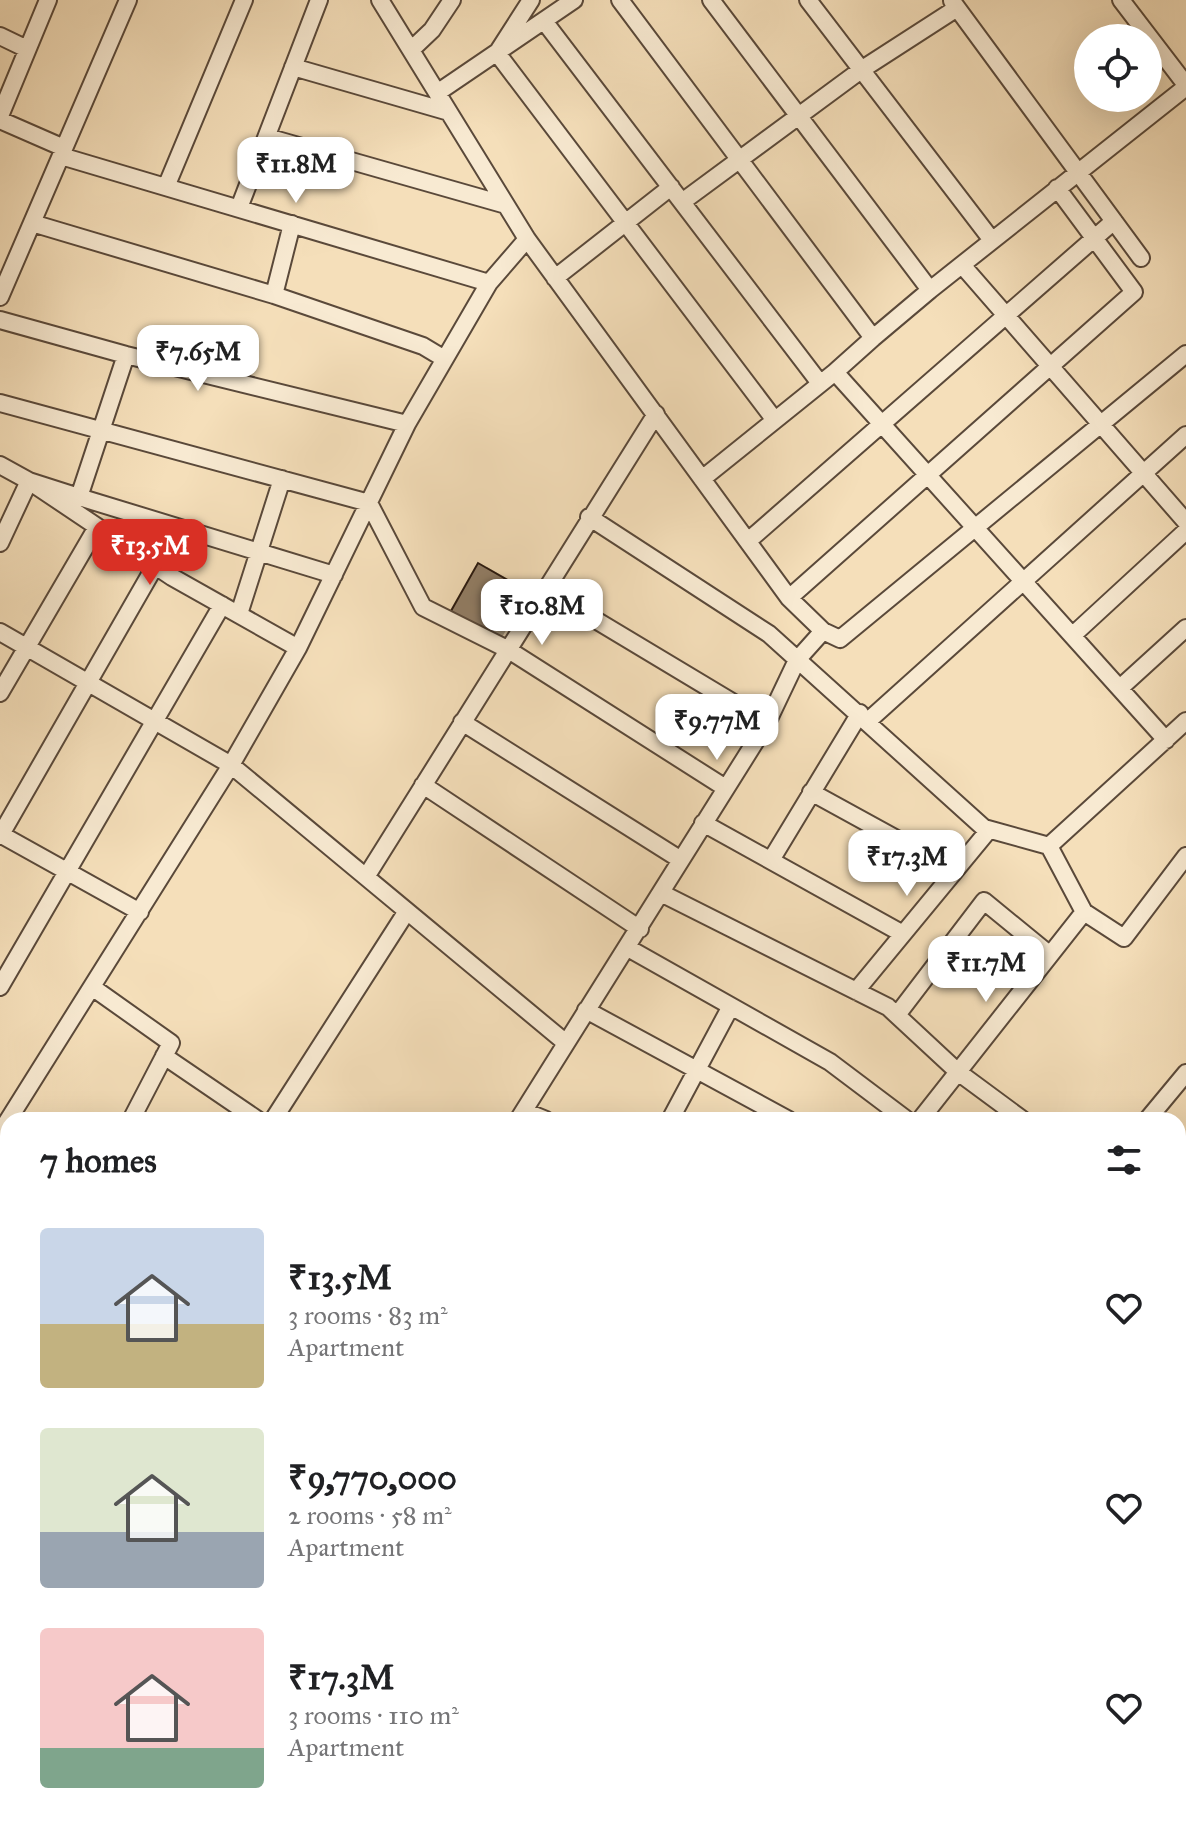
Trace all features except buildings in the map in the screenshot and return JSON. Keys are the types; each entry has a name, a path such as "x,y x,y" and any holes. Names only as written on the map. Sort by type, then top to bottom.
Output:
{"street":[{"path":"48,0 0,118 62,152 166,187 489,283"},
{"path":"0,297 128,0"},
{"path":"166,187 244,0"},
{"path":"239,208 319,0"},
{"path":"380,0 527,239 555,278 789,598 823,631 840,639 1186,354"},
{"path":"411,50 432,30 452,0"},
{"path":"497,53 531,0"},
{"path":"437,93 574,0"},
{"path":"620,0 873,338"},
{"path":"711,0 930,290"},
{"path":"808,0 991,239"},
{"path":"702,479 835,372 991,239 1186,86 1121,0"},
{"path":"682,202 954,4 1141,258"},
{"path":"544,21 819,382"},
{"path":"0,36 27,49"},
{"path":"497,53 623,225 774,419"},
{"path":"293,67 449,112"},
{"path":"267,137 506,205"},
{"path":"555,278 671,187"},
{"path":"789,598 1134,292 1057,188"},
{"path":"748,541 1114,221"},
{"path":"32,223 274,295 423,346 443,358"},
{"path":"274,295 292,224"},
{"path":"13,1112 231,765 298,648 407,424 443,358 489,283 527,239"},
{"path":"962,265 1186,522"},
{"path":"0,320 126,355 407,424"},
{"path":"79,497 126,355"},
{"path":"835,372 1166,740"},
{"path":"0,403 369,503 423,607 507,649 724,787"},
{"path":"366,877 656,414"},
{"path":"771,860 811,792 864,717 1186,435"},
{"path":"0,465 29,481 155,566 298,648"},
{"path":"239,614 282,479"},
{"path":"29,481 334,575"},
{"path":"0,543 29,481"},
{"path":"589,517 747,618 864,717 988,831 1049,846 1084,912 1124,938 1186,856"},
{"path":"0,693 97,527"},
{"path":"1073,635 1186,531"},
{"path":"140,912 0,835 155,566"},
{"path":"544,589 767,723"},
{"path":"0,987 222,605"},
{"path":"1120,688 1186,628"},
{"path":"523,1112 640,929 724,787 767,723 797,660 823,631"},
{"path":"0,632 231,765 566,1043"},
{"path":"1049,846 1186,721"},
{"path":"462,722 681,860"},
{"path":"423,785 640,929"},
{"path":"811,792 955,871"},
{"path":"703,823 903,934"},
{"path":"856,991 988,831"},
{"path":"661,893 856,991 897,1015 958,1072 1012,1112"},
{"path":"897,1015 984,901 1050,955"},
{"path":"278,1112 407,911"},
{"path":"926,1112 1084,912"},
{"path":"628,948 830,1062 896,1112"},
{"path":"92,987 171,1043 139,1112"},
{"path":"674,1112 731,1006"},
{"path":"586,1010 774,1112"},
{"path":"164,1056 246,1112"},
{"path":"1154,1112 1186,1073"},
{"path":"1186,1652 1186,1661"}]}
